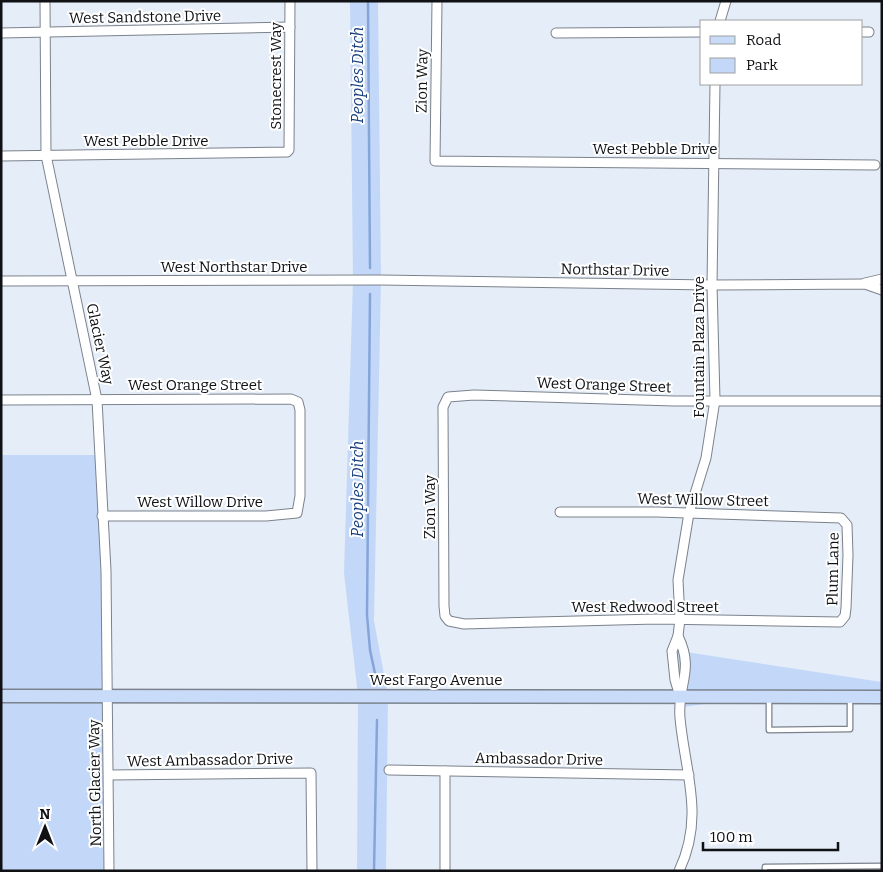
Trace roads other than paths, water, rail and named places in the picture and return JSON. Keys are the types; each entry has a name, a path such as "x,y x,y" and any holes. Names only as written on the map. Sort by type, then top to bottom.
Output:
{"main road":[{"name":"West Fargo Avenue","path":"1,696 878,696"}],"street":[{"name":"Glacier Way","path":"45,1 46,155 97,400 106,571 107,696"},
{"name":"Stonecrest Way","path":"289,150 290,1"},
{"name":"Zion Way","path":"435,161 437,1"},
{"path":"720,20 726,1"},
{"name":"West Sandstone Drive","path":"1,33 290,27"},
{"path":"556,33 700,32"},
{"name":"Fountain Plaza Drive","path":"679,871 691,839 694,818 680,718 680,696 675,680 672,651 678,636 680,620 678,580 689,513 706,458 715,401 712,285 715,85"},
{"name":"West Pebble Drive","path":"1,156 281,154 289,150"},
{"name":"West Pebble Drive","path":"435,161 875,165"},
{"path":"865,284 882,279"},
{"name":"West Northstar Drive","path":"1,281 466,281"},
{"name":"Northstar Drive","path":"466,281 712,285 865,284 882,290"},
{"name":"West Orange Street","path":"448,397 474,395 602,400 879,401"},
{"name":"Zion Way","path":"446,619 444,606 443,407 448,397"},
{"name":"West Orange Street","path":"1,400 291,399 298,402 300,410 300,496 297,513"},
{"name":"West Willow Street","path":"560,512 827,516 844,519"},
{"name":"West Willow Drive","path":"102,516 266,516 297,513"},
{"name":"Plum Lane","path":"844,519 847,525 848,555 844,620"},
{"name":"West Redwood Street","path":"446,619 464,624 680,620 832,623 844,620"},
{"name":"Fountain Plaza Drive","path":"678,636 686,652 686,679 680,696"},
{"name":"North Glacier Way","path":"107,696 109,871"},
{"name":"Ambassador Drive","path":"389,770 689,775"},
{"path":"444,871 445,771"},
{"name":"West Ambassador Drive","path":"108,775 311,773 312,871"}],"lane":[{"path":"769,696 769,730 850,730 850,696"},
{"path":"765,871 765,867 882,866"}],"waterway":[{"name":"Peoples Ditch","path":"368,1 370,268"},
{"name":"Peoples Ditch","path":"370,294 367,615 370,650 377,683"},
{"name":"Peoples Ditch","path":"374,871 377,720"}]}
